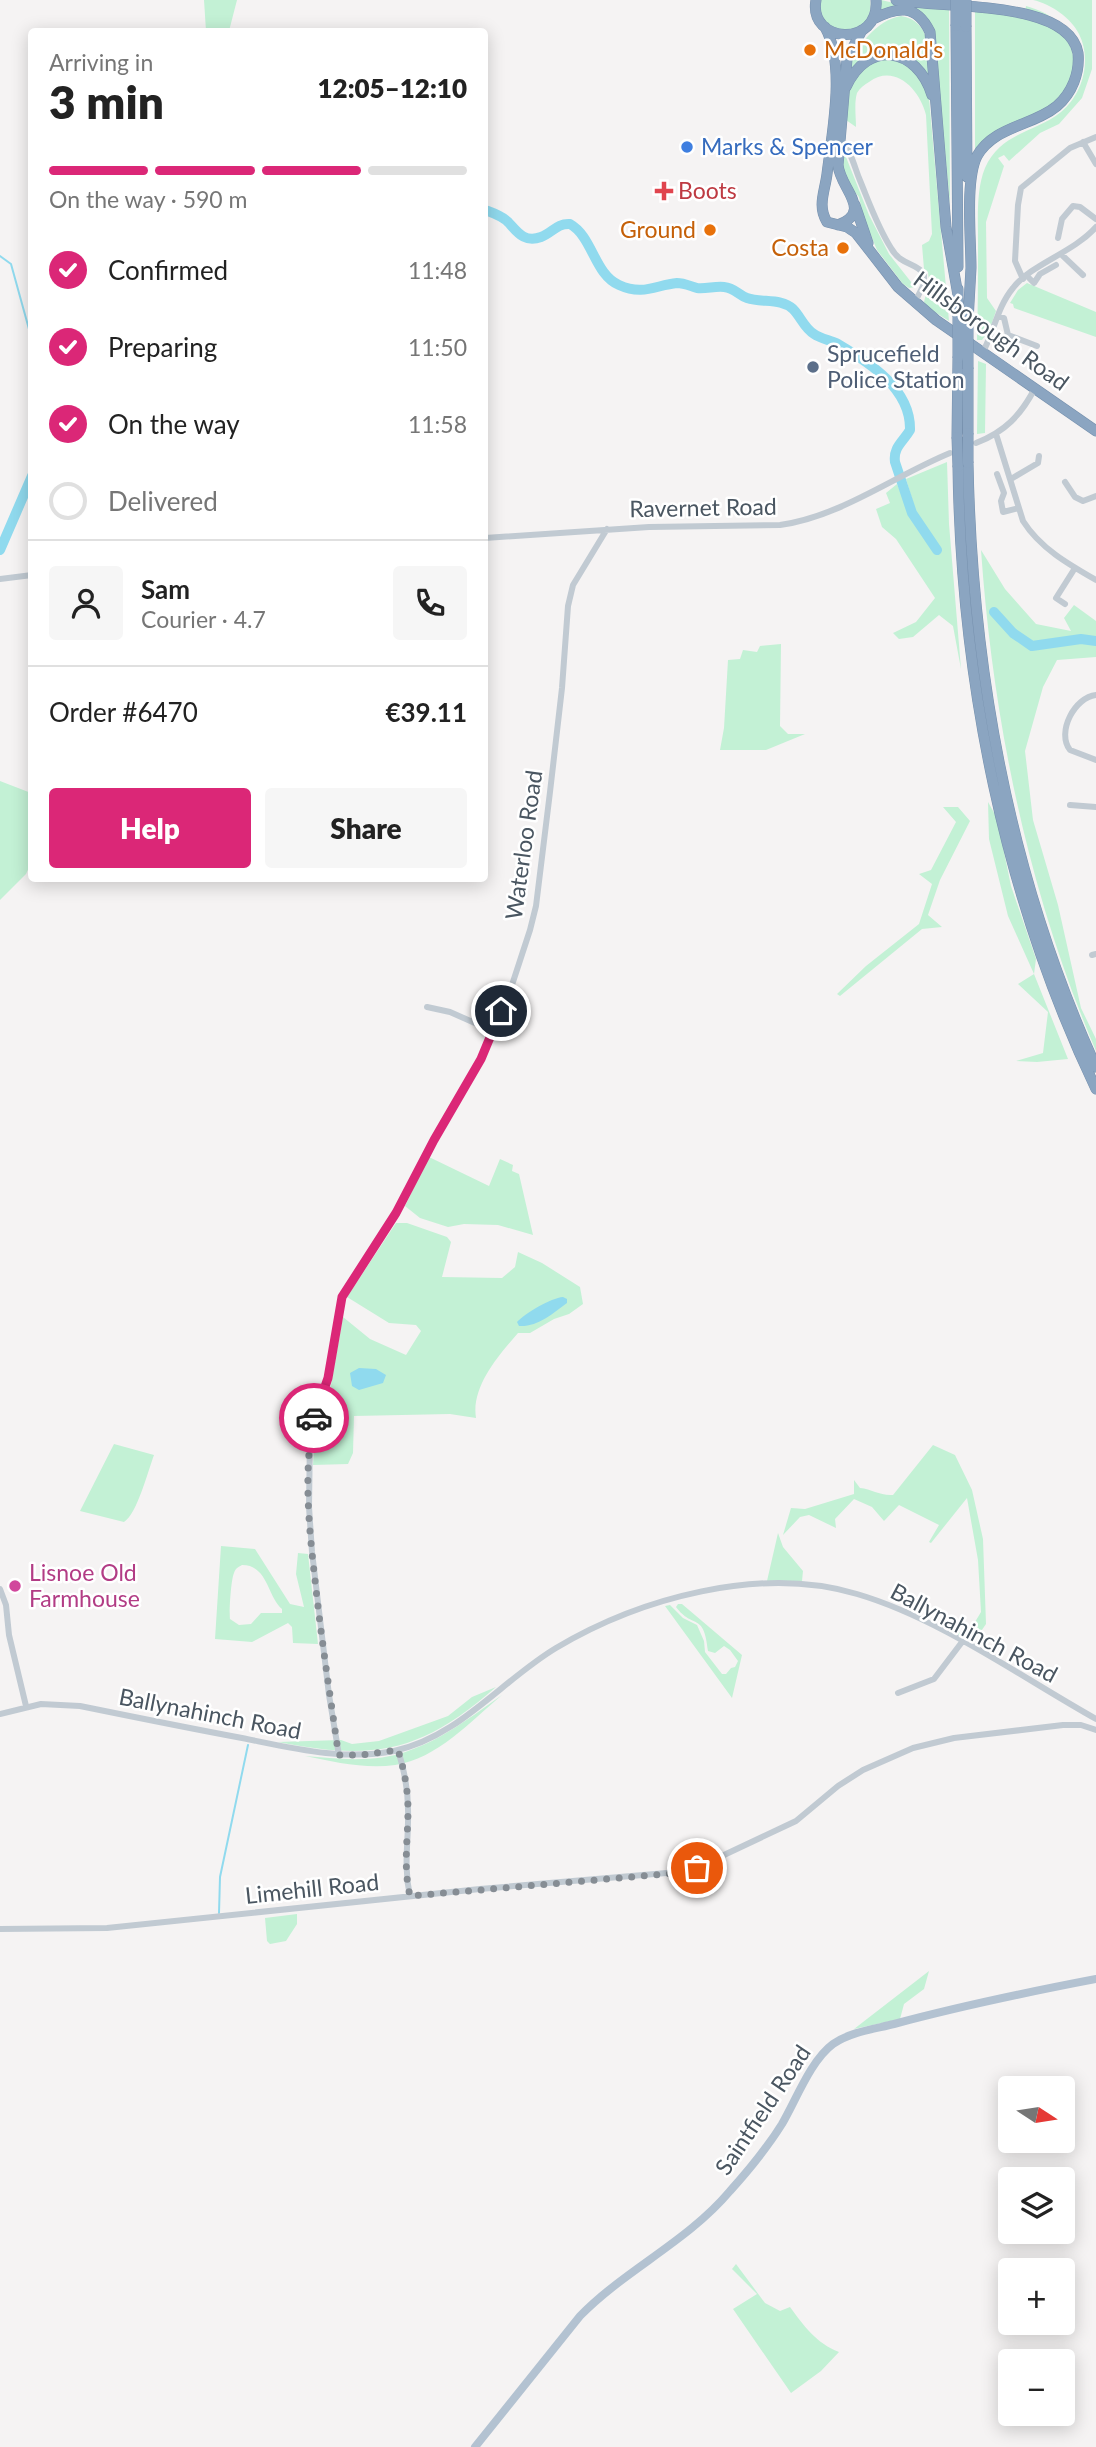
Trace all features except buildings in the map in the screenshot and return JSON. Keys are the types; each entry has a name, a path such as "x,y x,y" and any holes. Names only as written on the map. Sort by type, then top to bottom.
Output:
{"highway":[{"path":"873,19 876,0"},
{"path":"896,0 1019,1"},
{"path":"956,0 961,26 968,369 968,433 963,465 961,555 968,635 977,698 999,806 1029,916 1065,1020 1096,1089"},
{"path":"958,295 961,26 966,0"},
{"path":"810,2 834,49 835,82 831,136 821,211 832,223 851,229 873,254"},
{"path":"873,254 853,198 839,172 846,59 862,30 873,19 892,10 904,10 919,16 928,26 933,49 946,227 958,295 965,317"},
{"path":"1052,11 1065,23 1075,41 1078,59 1076,78 1067,95 1052,110 995,136 977,156 971,186 965,317 958,358 957,437 963,465 978,630 1000,766 1022,857 1048,946 1096,1068"},
{"path":"825,27 839,35 862,30"},
{"path":"842,100 853,73 866,62 880,55 907,59 924,75 929,85 940,148"},
{"path":"823,198 834,190 843,190 853,198"},
{"path":"832,223 852,216 853,198"},
{"name":"Hillsborough Road","path":"873,254 914,303 1096,431"}],"main road":[{"name":"Saintfield Road","path":"475,2447 594,2301 690,2231 729,2193 771,2141 817,2062 833,2044 859,2033 1006,1996 1096,1979"}],"street":[{"path":"840,137 877,225 892,251 901,261 917,267 924,274 924,284 914,303"},
{"path":"1056,265 1040,274 1034,283 1025,277 1015,261 1017,205 1021,188 1070,148 1096,137"},
{"path":"1083,142 1096,164"},
{"path":"1061,234 1062,219 1073,206 1080,207 1096,219"},
{"path":"983,352 1007,296 1025,277 1095,231"},
{"path":"1062,255 1083,275"},
{"path":"998,316 1004,318 1007,323 1008,335 1037,346"},
{"path":"976,443 1017,418 1035,388"},
{"path":"996,433 1023,521 1035,538 1075,569 1096,580"},
{"name":"Ravernet Road","path":"488,538 607,528 796,523 840,506 950,453"},
{"path":"1010,479 1040,460"},
{"path":"997,474 1004,493 1001,501 1003,512 1019,508"},
{"path":"1065,482 1075,497 1083,501 1096,496"},
{"name":"Waterloo Road","path":"339,1755 312,1552 309,1509 310,1435 328,1378 342,1297 396,1213 481,1059 510,991 536,906 562,688 570,594 607,528"},
{"path":"1065,604 1056,598 1075,569"},
{"path":"0,579 28,576"},
{"path":"1096,695 1078,704 1065,734 1070,750 1096,760"},
{"path":"1070,805 1096,807"},
{"path":"427,1007 450,1012 493,1031"},
{"name":"Ballynahinch Road","path":"0,1714 41,1704 80,1706 322,1753 362,1755 398,1750 444,1731 547,1653 578,1635 625,1614 690,1594 761,1584 803,1584 840,1589 897,1609 962,1642 1096,1718"},
{"path":"0,1589 6,1605 9,1635 26,1706"},
{"path":"898,1693 933,1679 962,1642"},
{"name":"Limehill Road","path":"0,1929 107,1928 410,1896 690,1871 796,1821 838,1786 863,1770 913,1748 954,1738 1063,1725 1081,1725 1096,1730"},
{"path":"398,1750 404,1770 408,1808 405,1871 410,1896"}],"green space":[{"path":"204,0 237,0 230,28 206,28"},
{"path":"821,0 870,0 869,13 864,23 856,29 835,29 827,23 822,14"},
{"path":"881,0 903,5 949,4 950,205 934,35 917,11 881,12"},
{"path":"1033,0 1092,0 1092,69 1082,98 1059,124 1040,133 1009,161 1004,155 998,158 1004,166 986,222 987,298 996,311 989,331 982,340 977,340 978,205 985,168 992,156 1009,140 1051,119 1069,105 1080,86 1085,65 1083,44 1071,22 1060,12"},
{"path":"1026,6 1048,15 1061,29 1073,56 1071,76 1065,91 1055,102 999,130 975,150 975,10 1025,14"},
{"path":"901,16 911,19 924,32 929,49 931,79 911,58 894,53 852,72 849,68 853,59 869,35 892,18"},
{"path":"898,58 920,74 929,98 949,321 927,307 924,302 929,281 928,272 924,269 922,245 929,241 932,234 926,115 923,106 905,82 897,77 879,77 864,85 857,93 856,127 846,120 849,89 853,80 873,61"},
{"path":"844,152 869,215 889,254 915,287 909,288 903,284 877,250 864,219 859,197 847,183 843,165"},
{"path":"1027,283 1096,312 1096,337 1014,308 1010,303 1018,290"},
{"path":"978,361 986,364 985,433 977,434"},
{"path":"947,462 949,524 961,669 953,626 939,615 913,637 899,639 893,633 916,622 935,598 896,539 882,527 876,509 890,503 886,493 897,484 914,524 918,519 906,479"},
{"path":"981,550 1005,589 1036,624 1071,631 1064,618 1074,605 1096,621 1096,657 1057,660 1043,687 1025,751 1033,820 1058,905 1081,1008 1096,1039 1096,1051 1051,930 1018,805 994,678"},
{"path":"781,644 780,726 788,734 805,734 766,750 720,750 728,660 740,659 743,650 757,652 760,646"},
{"path":"0,781 28,792 28,870 0,900"},
{"path":"988,802 997,818 1011,886 1036,959 1034,974 1008,916 989,839"},
{"path":"943,807 958,807 970,821 940,880 928,915 942,927 922,929 840,996 837,994 866,966 919,924 932,884 919,874 931,870 956,822"},
{"path":"1034,974 1068,1059 1016,1061 1043,1053 1048,1012 1018,984"},
{"path":"429,1157 489,1186 500,1159 513,1165 512,1171 519,1174 533,1235 498,1225 464,1224 448,1227 420,1218 405,1206"},
{"path":"396,1223 407,1223 447,1237 451,1242 442,1277 502,1278 515,1267 518,1252 542,1263 580,1287 583,1304 530,1333 518,1333 482,1384 476,1418 450,1414 354,1416 353,1453 348,1464 313,1465 315,1432 331,1385 343,1317 370,1339 406,1355 421,1331 416,1325 389,1323 347,1297"},
{"path":"114,1444 154,1455 138,1502 124,1522 80,1511"},
{"path":"933,1445 955,1455 972,1490 983,1539 986,1624 973,1643 956,1634 972,1627 981,1612 978,1560 967,1498 931,1543 929,1542 939,1525 899,1505 884,1521 872,1507 854,1499 835,1519 836,1528 809,1515 800,1517 783,1535 791,1508 805,1509 854,1494 854,1480 860,1488 893,1495"},
{"path":"778,1533 783,1547 803,1571 802,1581 767,1581"},
{"path":"221,1546 255,1549 290,1604 304,1607 296,1574 298,1553 308,1554 318,1644 293,1643 292,1627 288,1623 252,1642 215,1639","holes":["242,1565 251,1566 262,1575 282,1613 261,1613 251,1624 239,1625 230,1619 233,1576 236,1569"]},
{"path":"682,1604 742,1655 732,1698 665,1606 670,1605 683,1618 697,1625 704,1641 705,1652 722,1674 735,1667 738,1661 724,1646 715,1653 708,1651 704,1630 682,1614 676,1607"},
{"path":"496,1687 444,1726 395,1746 342,1751 278,1742 341,1740 352,1744 379,1741 448,1716 472,1697"},
{"path":"502,1695 453,1737 410,1761 372,1766 305,1756 370,1759 396,1755 445,1734"},
{"path":"297,1914 297,1924 286,1941 270,1944 267,1941 265,1918"},
{"path":"929,1971 924,1989 904,2004 900,2019 854,2029"},
{"path":"736,2264 765,2303 780,2311 790,2307 817,2339 839,2352 821,2371 791,2393 733,2309 757,2294 732,2269"}],"water":[{"path":"563,1297 567,1299 567,1303 550,1315 539,1322 519,1326 517,1322 532,1310"},
{"path":"359,1368 376,1369 386,1375 383,1383 359,1390 352,1386 350,1373"}],"waterway":[{"path":"488,211 504,218 519,233 531,239 570,224 584,237 604,273 611,280 628,288 642,290 677,283 697,288 724,287 747,298 783,303 793,309 814,334 838,344 875,369 896,390 909,415 910,430 897,448 895,462 912,513 937,550"},
{"path":"0,256 11,264 28,326"},
{"path":"0,550 28,485"},
{"path":"994,612 1013,633 1032,646 1081,639 1096,641"},
{"path":"219,1913 220,1877 248,1745"}],"way so far":[{"path":"314,1418 310,1435 309,1468 312,1552 338,1751 339,1755 362,1755 398,1750 404,1770 408,1808 405,1878 410,1896 677,1873 697,1868"}],"place":[{"name":"McDonald's","path":"810,50"},
{"name":"Marks & Spencer","path":"687,147"},
{"name":"Boots","path":"664,191"},
{"name":"Ground","path":"710,230"},
{"name":"Costa","path":"843,248"},
{"name":"Sprucefield Police Station","path":"813,367"},
{"name":"Lisnoe Old Farmhouse","path":"15,1586"}],"route":[{"path":"314,1418 328,1378 342,1297 396,1213 481,1059 501,1011"}]}
